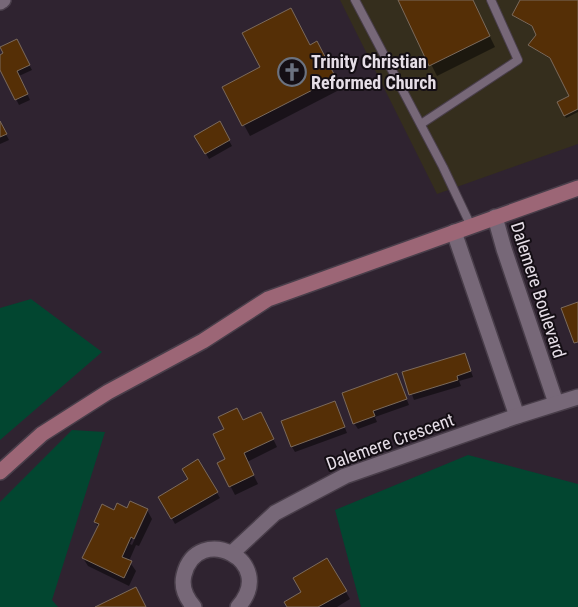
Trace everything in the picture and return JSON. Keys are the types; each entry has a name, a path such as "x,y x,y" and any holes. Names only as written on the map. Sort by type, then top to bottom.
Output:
{"main road":[{"path":"0,472 42,434 108,392 203,341 268,299 578,188"}],"street":[{"name":"Dalemere Boulevard","path":"495,217 556,403"},
{"path":"454,232 517,416"},
{"name":"Dalemere Crescent","path":"232,553 274,512 345,476 517,416 578,397"},
{"path":"194,607 184,591 183,580 186,569 200,553 210,549 221,549 232,553 247,568 250,579 247,595 238,607"}],"lane":[{"path":"355,0 444,167 471,226"},
{"path":"421,124 518,60 491,0"}],"shaded area":[{"path":"340,0 578,0 578,144 437,194"}],"green space":[{"path":"31,299 102,352 0,440 0,308"},
{"path":"72,430 105,432 52,600 58,607 0,607 0,502"},
{"path":"468,455 578,484 578,607 361,607 335,510"}],"building":[{"path":"398,0 473,0 490,36 429,66"},
{"path":"520,0 578,0 578,109 564,116 557,102 569,96 550,58 528,45 536,35 532,26 512,15"},
{"name":"Trinity Christian Reformed Church","path":"291,8 310,45 317,41 336,78 242,126 222,87 260,67 242,33"},
{"path":"17,39 30,65 17,71 28,94 15,100 0,70 0,55 3,53 0,47"},
{"path":"0,121 7,134 0,137"},
{"path":"220,121 230,140 205,154 194,136"},
{"path":"578,302 578,342 574,343 561,308"},
{"path":"465,353 471,371 457,376 458,380 409,395 402,372"},
{"path":"397,373 407,399 373,411 375,416 353,424 342,393"},
{"path":"335,401 345,427 291,447 281,421"},
{"path":"237,408 243,420 261,412 274,439 244,453 254,475 229,487 217,463 225,459 213,434 224,429 218,417"},
{"path":"198,459 218,492 171,519 158,497 188,479 182,469"},
{"path":"130,501 148,509 134,539 131,537 122,557 132,561 124,578 82,558 99,524 94,522 102,504 114,510 117,503 127,508"},
{"path":"327,558 347,591 318,607 287,607 284,602 301,592 293,578"},
{"path":"136,587 146,607 95,607"}],"place":[{"name":"Trinity Christian Reformed Church","path":"292,72"}]}
